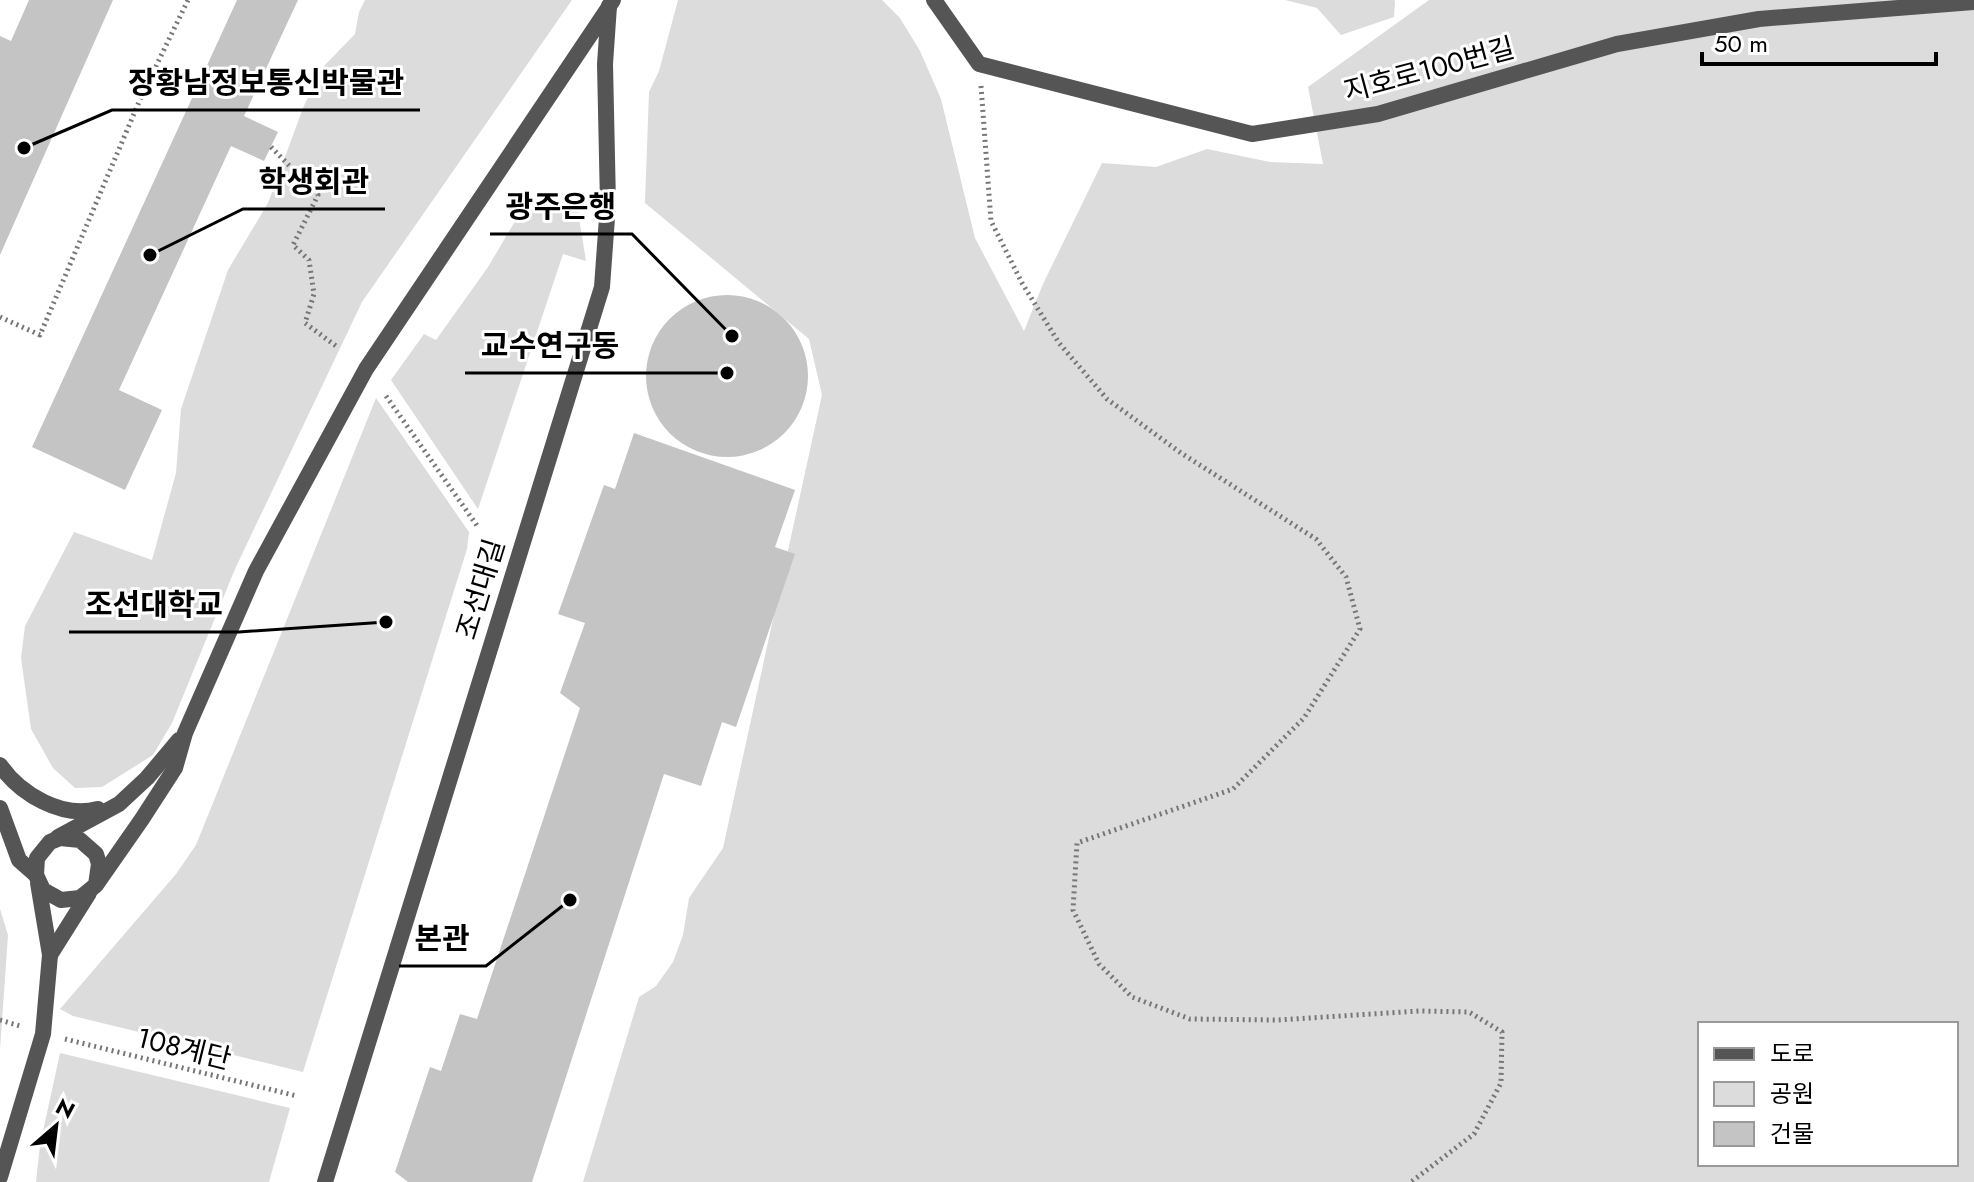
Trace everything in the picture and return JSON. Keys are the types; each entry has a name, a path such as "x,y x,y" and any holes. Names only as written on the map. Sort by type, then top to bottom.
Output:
{"street":[{"path":"934,0 979,64"},
{"name":"지호로100번길","path":"979,64 1252,134 1378,114 1617,44 1759,19 1974,2"},
{"path":"50,955 175,768 185,733 256,571 366,369 611,3"},
{"name":"조선대길","path":"325,1182 602,287 608,204 605,64 611,3"},
{"path":"0,1177 43,1034 50,955 37,878 37,858 50,842 119,804 147,778 185,733"},
{"path":"0,765 12,783 47,804 89,846 99,864 92,889 80,898 61,900 51,896 19,860 0,808"},
{"path":"47,804 82,814 119,804"},
{"path":"50,842 70,837 89,846"}],"path":[{"path":"0,317 40,335 136,109 188,0"},
{"path":"979,64 991,221 1022,283 1059,343 1107,399 1206,470 1316,539 1346,577 1360,629 1304,718 1233,789 1077,843 1073,910 1099,964 1132,997 1190,1019 1277,1020 1420,1011 1469,1012 1502,1032 1501,1083 1474,1134 1411,1182"},
{"path":"271,147 318,195 293,245 309,260 314,294 305,323 336,346"},
{"path":"386,396 478,527"},
{"name":"108계단","path":"62,1038 297,1096"}],"green space":[{"path":"365,0 572,0 362,302 235,569 172,723 153,755 102,787 75,788 53,768 31,729 21,658 25,626 74,532 152,560 176,473 181,409 228,270 268,203 321,69 355,34"},
{"path":"678,0 882,0 900,18 920,51 941,99 975,238 1024,331 1043,284 1102,163 1156,167 1207,149 1270,162 1323,164 1308,87 1429,0 1974,0 1974,1182 583,1182 639,997 656,986 673,962 683,935 689,898 723,848 822,395 809,339 645,203 649,92 659,71"},
{"path":"1285,0 1394,0 1394,17 1341,35 1317,8"},
{"path":"554,197 578,212 586,261 563,254 478,509 391,380 424,334 436,340 488,267 514,223 535,199"},
{"path":"376,398 469,532 467,549 303,1072 73,1016 60,1009 176,874 196,845"},
{"path":"0,909 8,935 0,1050"},
{"path":"60,1053 290,1108 269,1182 36,1182 40,1145"}],"building":[{"path":"29,0 113,0 0,255 0,36 11,41"},
{"path":"237,0 298,0 244,116 278,132 264,161 231,146 119,390 162,410 125,490 32,447"},
{"path":"727,295 758,302 784,319 801,345 808,376 801,407 784,433 758,450 727,457 696,450 670,433 653,407 646,376 653,345 670,319 696,302"},
{"path":"634,433 795,490 775,547 795,554 736,727 722,722 701,786 664,774 532,1182 408,1182 395,1172 430,1067 441,1071 460,1014 477,1019 580,708 560,693 585,623 558,614 604,485 615,489"}],"place":[{"name":"장황남정보통신박물관","path":"24,148"},
{"name":"학생회관","path":"150,255"},
{"name":"광주은행","path":"732,336"},
{"name":"교수연구동","path":"727,373"},
{"name":"조선대학교","path":"386,622"},
{"name":"본관","path":"570,900"}]}
